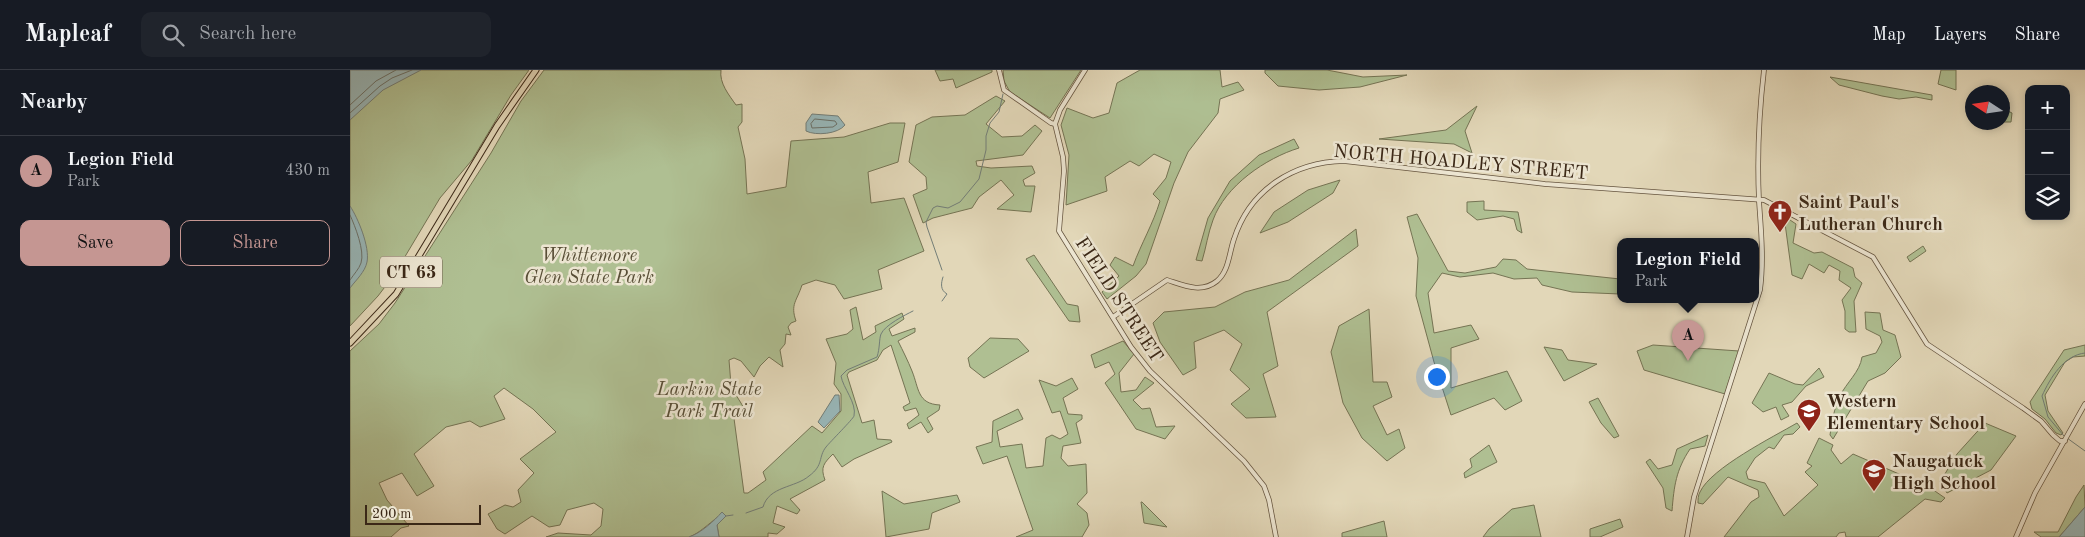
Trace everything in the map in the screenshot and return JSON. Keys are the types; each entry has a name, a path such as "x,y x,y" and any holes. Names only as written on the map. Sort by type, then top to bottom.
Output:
{"main road":[{"name":"CT 63","path":"350,343 396,294 460,191 496,127 536,70"}],"street":[{"path":"999,70 1004,90 1051,124 1054,124 1060,110 1085,70"},
{"path":"1759,293 1761,253 1759,200 1760,109 1764,70"},
{"name":"FIELD STREET","path":"1054,124 1063,156 1064,171 1060,231 1131,347 1150,371 1223,440 1253,471 1264,486 1269,500 1276,537"},
{"name":"NORTH HOADLEY STREET","path":"1113,317 1166,280 1190,288 1202,288 1216,282 1225,270 1241,220 1263,191 1280,178 1301,168 1325,162 1344,161 1544,184 1764,200 1874,257 1927,344 2041,421 2060,441 2065,441"},
{"path":"1687,537 1694,497 1756,303"},
{"path":"2016,537 2035,493 2085,404"}],"green space":[{"path":"350,70 529,70 511,95 472,160 440,198 394,275 378,296 350,326"},
{"path":"544,70 721,70 723,84 728,93 736,105 742,104 742,122 738,127 745,159 747,194 786,187 791,141 844,137 890,123 905,123 898,162 868,172 871,203 904,198 924,251 878,270 882,289 844,299 835,285 816,280 802,285 794,306 796,321 788,327 791,335 786,334 785,344 780,350 783,367 769,357 760,366 754,377 741,361 734,358 729,360 731,385 743,390 736,395 744,408 733,411 744,493 748,493 766,480 763,472 812,426 822,433 841,411 841,394 834,384 836,363 826,339 847,334 853,329 850,310 856,307 863,340 876,332 875,326 902,313 904,319 889,329 892,336 915,328 915,332 898,341 920,394 927,402 940,405 939,410 927,418 933,429 928,433 921,422 909,429 907,424 919,415 916,408 905,411 903,407 910,403 891,345 883,350 877,360 849,372 847,375 862,423 874,420 877,439 891,440 892,442 854,459 842,467 833,454 824,466 825,480 790,499 800,510 797,514 777,506 773,523 785,527 777,534 768,533 768,537 719,537 718,517 689,537 546,537 558,533 591,535 601,526 603,509 594,503 567,510 560,525 549,527 532,516 505,534 497,529 488,514 505,505 513,507 521,502 518,490 534,473 520,459 556,432 533,409 504,388 494,396 505,419 480,427 470,421 446,427 414,454 434,486 417,496 402,473 379,483 387,500 409,526 401,528 391,537 350,537 350,351 379,324 395,303 491,153 521,101"},
{"path":"935,70 992,70 992,72 956,88 953,79 940,81"},
{"path":"1003,70 1081,70 1050,118 1010,92 1004,81"},
{"path":"1140,70 1220,70 1222,87 1238,82 1244,90 1220,99 1218,113 1188,152 1174,183 1146,264 1136,276 1107,299 1102,292 1119,276 1110,265 1115,257 1133,266 1160,201 1153,194 1166,178 1171,162 1154,154 1139,166 1130,161 1105,177 1107,191 1066,205 1069,155 1061,125 1067,108 1093,118 1109,113 1117,83"},
{"path":"1265,70 1327,70 1363,77 1407,75 1360,87 1319,90 1278,86 1265,73"},
{"path":"1941,70 1956,70 1956,90 1938,84"},
{"path":"1830,77 1932,95 1932,100 1916,97 1899,99 1882,96 1839,85"},
{"path":"996,96 1005,101 986,124 1002,137 1022,136 1035,125 1042,131 1023,155 976,161 977,166 991,168 1032,166 1035,173 1023,180 1025,186 1035,186 1031,212 997,209 1014,195 1001,180 979,197 972,208 933,218 923,223 913,195 927,189 926,177 909,162 916,125 932,117 965,115"},
{"path":"1477,106 1465,131 1472,153 1454,144 1379,139 1446,130"},
{"path":"1294,139 1299,148 1260,166 1227,196 1213,220 1202,261 1196,260 1208,218 1230,181 1259,155"},
{"path":"1340,180 1333,193 1288,222 1260,233 1274,212 1308,190"},
{"path":"1484,201 1484,210 1518,212 1522,233 1517,230 1514,219 1503,216 1477,220 1467,212 1467,202"},
{"path":"1417,214 1448,271 1465,273 1496,267 1503,259 1516,260 1527,269 1617,279 1617,294 1572,292 1542,285 1537,278 1514,279 1493,273 1460,277 1442,273 1428,293 1434,333 1471,325 1479,339 1451,348 1451,388 1507,371 1522,401 1505,410 1494,398 1451,415 1416,296 1418,258 1407,217"},
{"path":"1784,216 1796,224 1793,243 1814,253 1822,252 1853,268 1855,277 1862,283 1854,301 1856,332 1849,332 1845,329 1845,311 1842,300 1851,288 1839,280 1840,271 1829,265 1824,273 1809,264 1802,279 1792,275"},
{"path":"1356,229 1358,246 1267,312 1278,366 1263,374 1276,417 1246,418 1231,404 1250,389 1230,370 1242,344 1224,330 1194,342 1196,368 1183,375 1160,342 1153,323 1164,312 1215,307 1245,292 1289,280"},
{"path":"1923,246 1926,251 1910,262 1907,257"},
{"path":"1034,255 1067,304 1078,306 1080,322 1069,321 1026,259"},
{"path":"1369,309 1373,382 1387,382 1392,397 1373,406 1387,435 1399,429 1405,448 1387,461 1362,438 1343,403 1331,352 1339,326"},
{"path":"1865,312 1880,313 1883,330 1895,335 1901,357 1885,373 1868,381 1833,439 1830,435 1840,396 1859,368 1862,357 1876,353 1882,342 1880,336 1866,329"},
{"path":"990,338 1018,339 1029,351 984,378 970,367 968,358"},
{"path":"1123,341 1134,354 1119,373 1121,392 1136,390 1145,377 1154,383 1133,400 1142,409 1150,408 1156,427 1175,426 1165,439 1136,429 1105,383 1115,374 1109,362 1095,368 1091,355"},
{"path":"1653,345 1739,351 1725,394 1644,370 1637,351"},
{"path":"2085,345 2085,356 2073,357 2065,362 2045,395 2048,411 2063,433 2061,435 2056,433 2045,419 2032,409 2030,402 2064,350"},
{"path":"1544,347 1562,350 1568,360 1597,364 1564,381"},
{"path":"1819,368 1824,377 1806,386 1792,402 1782,405 1789,416 1781,420 1776,407 1763,412 1752,403 1769,373 1795,384 1803,385"},
{"path":"1072,378 1078,389 1063,398 1068,414 1082,415 1082,419 1076,423 1081,443 1063,446 1061,458 1068,466 1086,464 1087,493 1077,504 1087,513 1089,525 1082,537 1016,537 1033,530 1007,456 983,464 976,447 992,442 993,421 1018,409 1023,419 997,431 1000,447 1022,444 1026,468 1043,466 1046,438 1052,435 1060,439 1068,434 1060,411 1052,413 1039,380 1056,386"},
{"path":"1598,398 1619,436 1614,438 1601,423 1589,402"},
{"name":"Naugatuck High School","path":"1797,423 1800,427 1793,434 1784,435 1774,449 1769,447 1755,458 1746,472 1748,479 1765,483 1784,516 1818,485 1805,472 1812,466 1807,463 1819,438 1833,445 1831,450 1841,464 1853,454 1929,487 1945,498 1941,502 1925,499 1878,537 1846,537 1845,532 1839,533 1836,537 1724,537 1751,502 1759,497 1758,490 1728,477 1703,504 1698,503 1700,492 1716,473 1729,463"},
{"path":"1985,423 2016,436 1991,470 1947,493 1940,482 1957,454"},
{"path":"1708,435 1705,446 1690,449 1685,457 1676,479 1672,511 1666,508 1663,488 1646,462 1650,459 1658,469 1672,465 1677,449"},
{"path":"1489,445 1497,462 1465,478 1464,473 1472,467 1470,459"},
{"path":"2084,485 2085,507 2059,537 2041,537 2034,532 2058,532"},
{"path":"882,491 904,504 957,495 960,502 932,513 929,529 886,537"},
{"path":"1142,502 1167,527 1144,523"},
{"path":"1534,505 1541,537 1483,537 1489,529 1512,509"},
{"path":"1620,519 1623,527 1600,537 1590,537 1590,529"},
{"path":"1384,521 1387,537 1342,537 1342,533"}],"water":[{"path":"350,70 421,70 383,90 350,120"},
{"path":"812,114 838,116 845,125 832,132 810,133 806,131 806,123"},
{"path":"350,206 363,233 367,249 367,262 360,276 350,288"},
{"path":"835,395 839,395 840,411 824,428 818,422"},
{"path":"2085,507 2085,537 2059,537 2060,536"},
{"path":"722,512 726,516 717,525 719,537 689,537 703,530"}],"waterway":[{"path":"942,270 926,222 933,208 937,206 948,208 960,202 979,179 986,150 986,136 990,123 999,112 1003,94"},
{"path":"942,301 947,294 942,288 943,277"},
{"path":"746,513 763,507 766,500 776,491 803,480 814,472 826,447 854,416 854,406 841,376 847,370 877,357 880,336 883,331 913,311"},
{"path":"2064,436 2048,417 2042,396 2059,368 2071,358 2085,353"},
{"path":"2067,438 2085,451"},
{"path":"726,516 733,515"}],"place":[{"name":"Saint Paul's Lutheran Church","path":"1780,233"},
{"name":"Legion Field","path":"1688,361"},
{"name":"Western Elementary School","path":"1809,432"},
{"name":"Naugatuck High School","path":"1874,492"}],"park label":[{"name":"Whittemore Glen State Park","path":"589,265"},
{"name":"Larkin State Park Trail","path":"709,399"}]}
